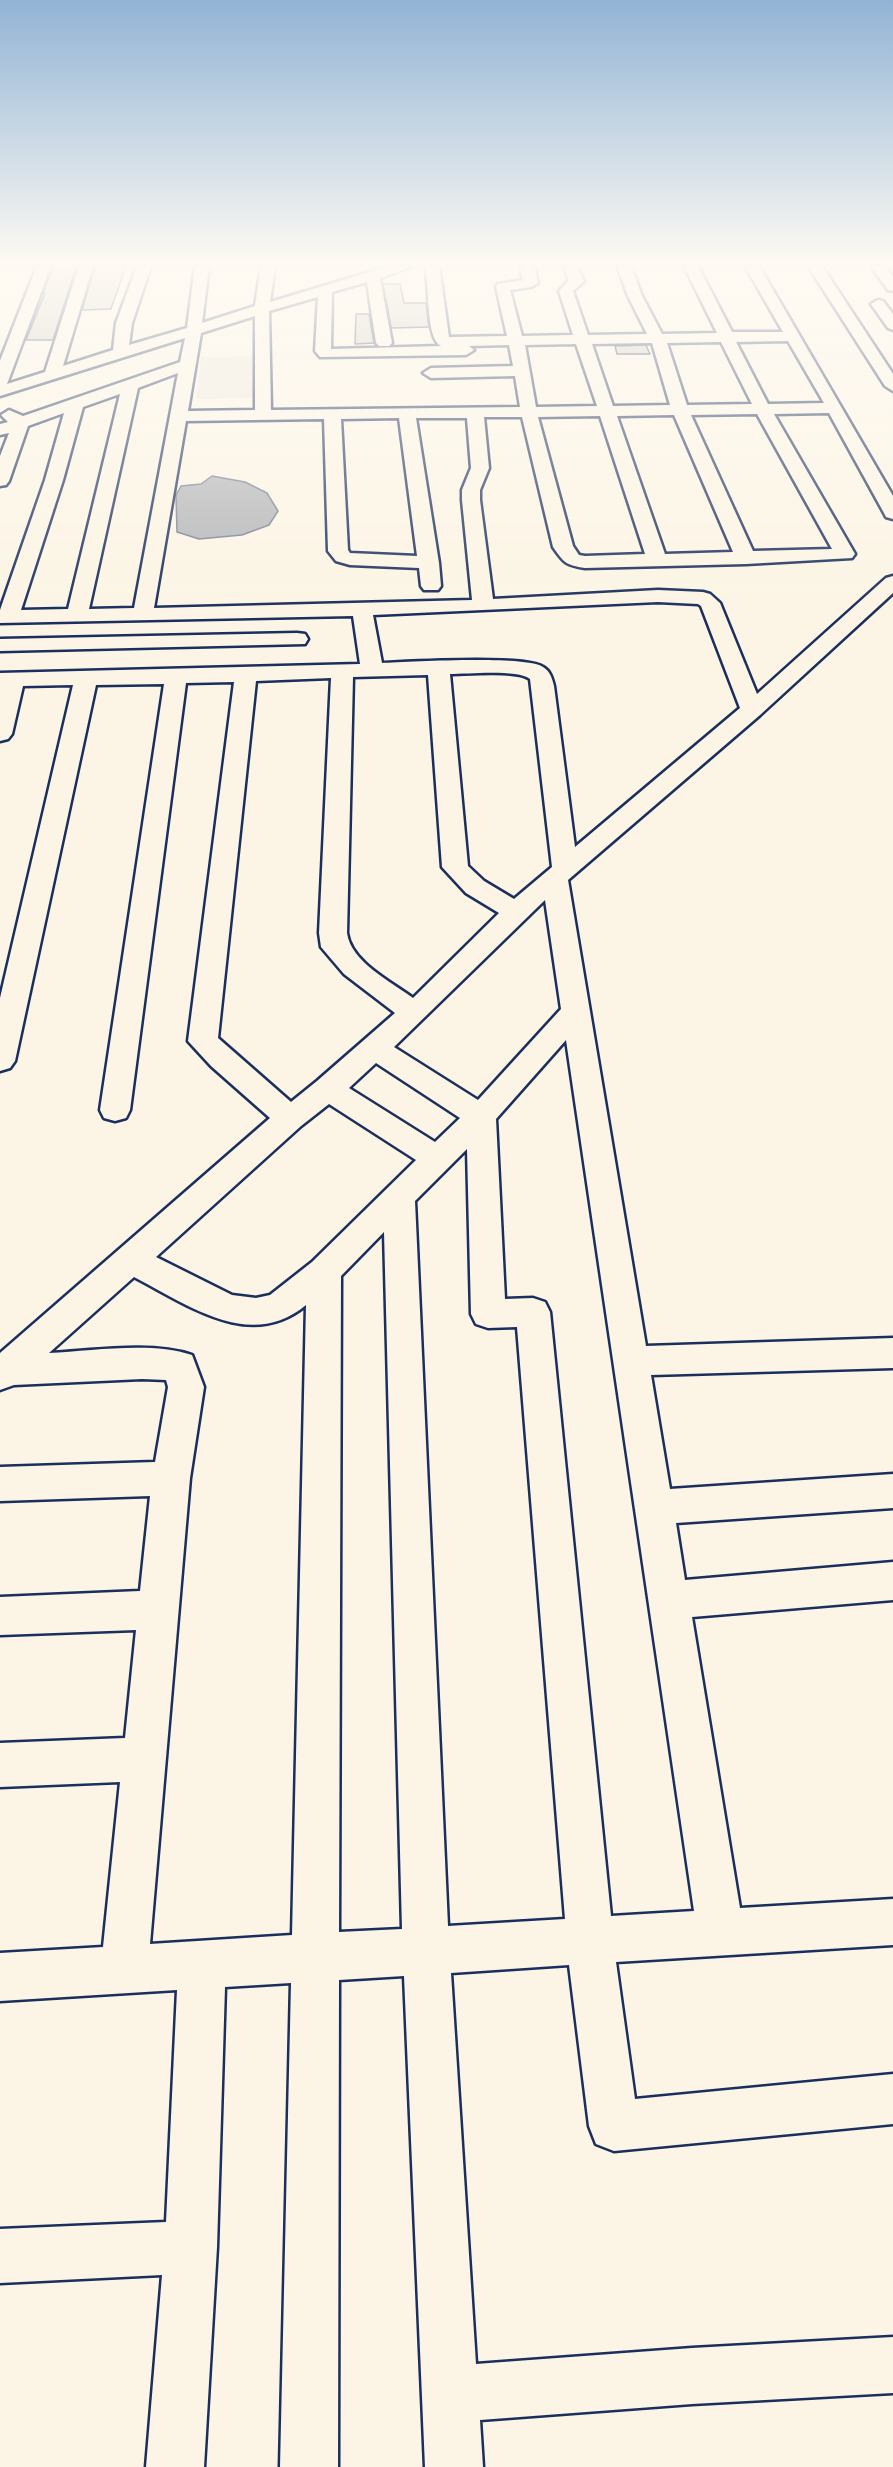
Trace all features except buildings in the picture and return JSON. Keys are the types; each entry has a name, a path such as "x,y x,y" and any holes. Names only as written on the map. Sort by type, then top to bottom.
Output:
{"street":[{"path":"0,391 29,381"},
{"path":"0,430 141,381"},
{"path":"143,613 184,381"},
{"path":"263,381 263,414"},
{"path":"524,381 529,412 563,547 573,560 585,562 845,554 748,381"},
{"path":"597,381 657,560"},
{"path":"671,381 680,409 746,558"},
{"path":"819,381 893,513"},
{"path":"77,615 130,385"},
{"path":"76,402 54,480 4,617 434,608 658,596 703,598 710,603 752,710"},
{"path":"177,416 835,408"},
{"path":"0,409 21,422"},
{"path":"407,412 434,608"},
{"path":"476,412 480,468 471,490 471,500 483,605"},
{"path":"332,413 338,551 343,557 350,559 429,563"},
{"path":"0,481 21,422"},
{"path":"3,1372 290,1118 328,1089 414,1013 516,911 889,596"},
{"path":"362,610 372,670"},
{"path":"296,611 298,673"},
{"path":"0,645 297,639"},
{"path":"0,734 7,679 176,677 520,667 534,670 541,677 576,1011 721,1933"},
{"path":"438,668 455,867 462,877 476,888 516,911"},
{"path":"342,671 333,933 335,947 354,968 414,1013"},
{"path":"246,675 203,1041 290,1118"},
{"path":"115,1110 176,677"},
{"path":"0,1060 86,679"},
{"path":"129,1259 227,1308 256,1312 280,1307 324,1271 481,1116 576,1011"},
{"path":"373,1048 481,1116"},
{"path":"328,1089 437,1158"},
{"path":"481,1116 488,1314 532,1312 590,1941 614,2126 893,2099"},
{"path":"399,1198 426,1951 454,2467"},
{"path":"309,2467 324,1271"},
{"path":"631,1361 893,1353"},
{"path":"3,1372 142,1364 179,1366 186,1387 171,1478 124,1970"},
{"path":"0,1484 171,1478"},
{"path":"654,1507 893,1491"},
{"path":"669,1600 893,1581"},
{"path":"0,1616 159,1610"},
{"path":"0,1765 143,1759"},
{"path":"0,1977 893,1922"},
{"path":"175,2467 191,2247 202,1965"},
{"path":"0,2256 191,2247"},
{"path":"450,2394 692,2376 893,2365"}],"shaded area":[{"path":"198,381 262,381 261,398 196,399"},
{"path":"212,476 245,482 267,493 278,511 269,525 242,535 199,539 177,532 176,495 181,486 201,484"}]}
